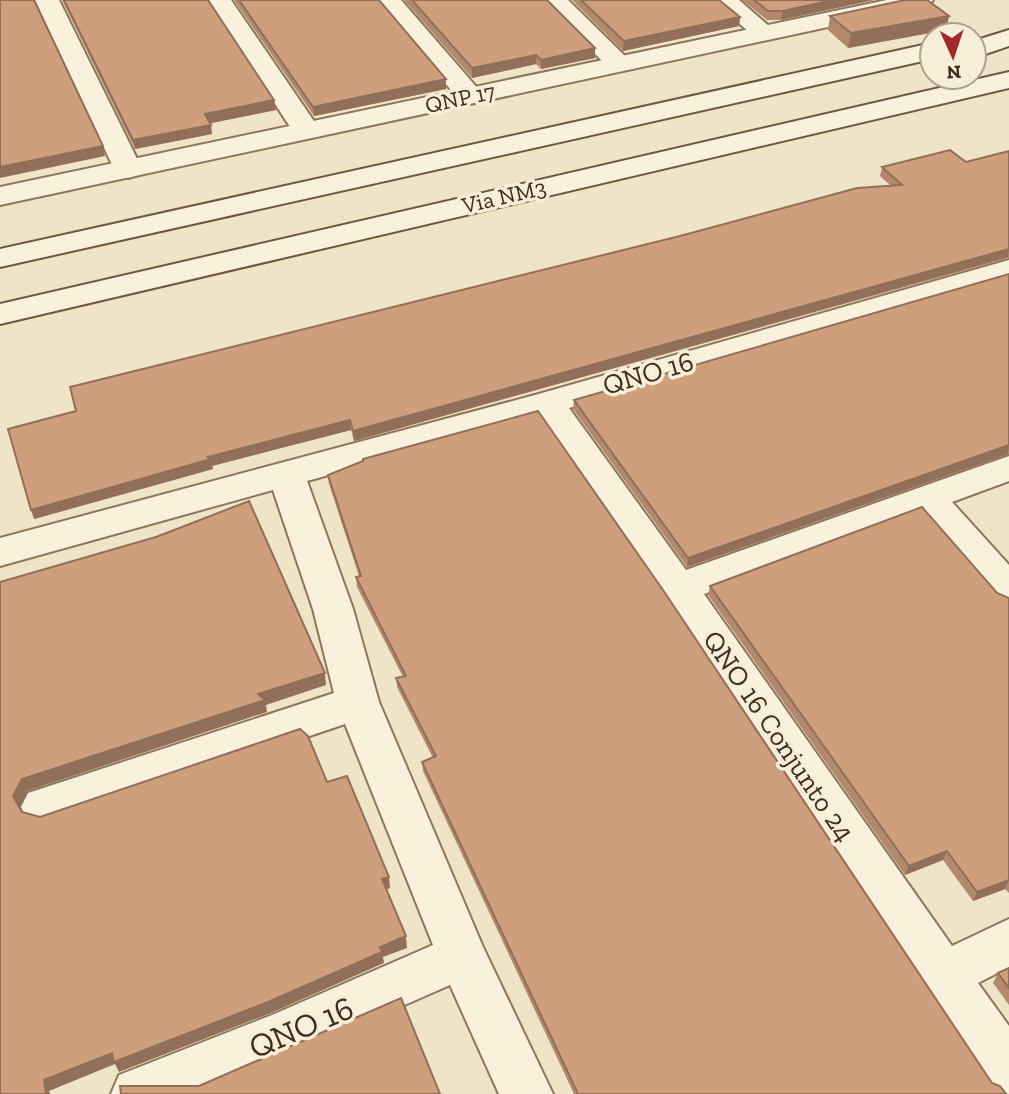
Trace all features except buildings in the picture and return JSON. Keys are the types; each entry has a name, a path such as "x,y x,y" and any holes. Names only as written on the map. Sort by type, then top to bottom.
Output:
{"street":[{"path":"47,0 128,169"},
{"path":"219,0 306,130"},
{"path":"388,0 470,96"},
{"path":"554,0 620,64"},
{"path":"724,0 765,33"},
{"name":"QNP 17","path":"0,196 903,2"},
{"path":"988,40 1009,36"},
{"path":"988,44 1009,36"},
{"name":"Via NM3","path":"0,258 918,54"},
{"path":"832,119 797,117 783,107 783,102 792,93 918,64"},
{"name":"Via NM3","path":"0,314 1009,80"},
{"path":"487,201 595,161 736,128 747,121 741,107 726,101 709,100"},
{"name":"QNO 16","path":"0,552 547,403 1009,269"},
{"name":"QNO 16 Conjunto 24","path":"547,403 678,588 1009,1071"},
{"path":"678,588 1009,468"},
{"path":"286,474 333,609 358,702 462,956 526,1094"},
{"path":"927,498 1009,591"},
{"path":"44,807 358,702"},
{"path":"942,976 1009,942"},
{"name":"QNO 16","path":"138,1094 287,1034 462,956"}]}
